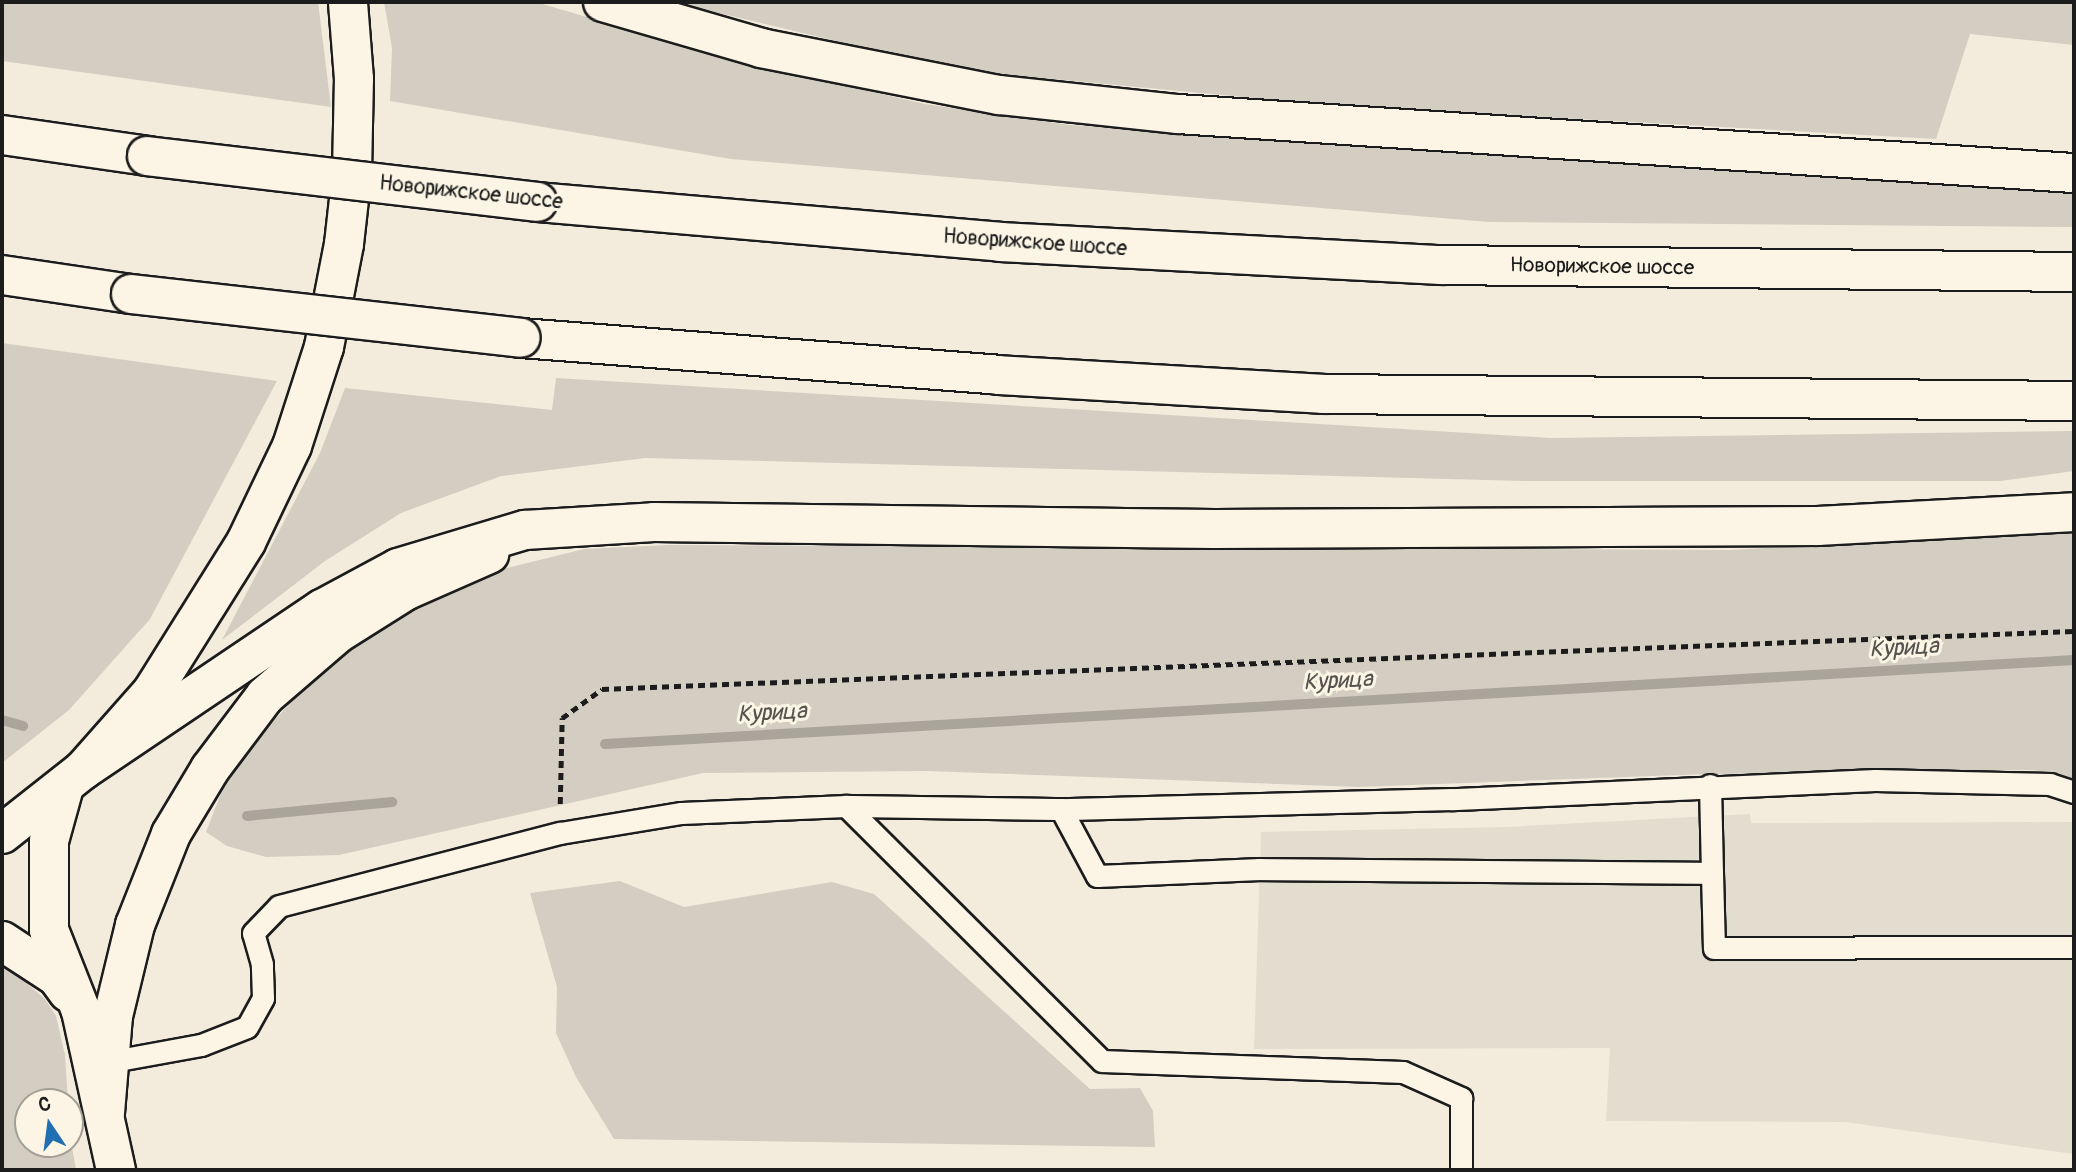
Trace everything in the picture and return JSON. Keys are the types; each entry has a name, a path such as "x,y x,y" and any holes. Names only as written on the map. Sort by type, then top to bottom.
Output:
{"main road":[{"path":"102,1063 49,930 48,841 73,778 152,692 199,622 246,542 292,446 324,346 344,244 353,93 348,2"},
{"path":"603,2 761,48 999,95 1178,114 2074,173"},
{"name":"Новорижское шоссе","path":"2,135 147,156 537,202 1000,242 1441,265 2074,272"},
{"path":"2,275 131,294 521,338 997,375 1323,394 2074,401"},
{"path":"2,834 73,778 322,608 398,568 513,533 589,522 1214,529 1804,526 2074,512"},
{"path":"116,1170 105,1113 102,1063 113,1016 135,925 171,834 210,769 265,696 337,634 407,590 489,554 589,522"},
{"path":"2,941 57,976 81,1011"}],"lane":[{"path":"102,1063 201,1045 247,1027 263,998 261,964 253,933 279,906 560,833 681,813 846,806 1061,809 1451,799 1710,785 1997,782 2050,784 2074,793"},
{"path":"1710,785 1714,948 2074,947"},
{"path":"846,806 1102,1061 1403,1072 1461,1098 1461,1170"},
{"path":"1061,809 1097,876 1260,869 1712,873"}],"path":[{"path":"560,833 562,718 602,689 2074,631"}],"shaded area":[{"path":"2,2 318,2 331,107 2,61"},
{"path":"384,2 536,2 728,59 925,104 1070,125 2074,193 2074,227 1489,222 731,159 390,101 392,48"},
{"path":"673,2 2074,2 2074,45 1970,34 1936,139 1328,105 957,70"},
{"path":"2,343 277,381 150,619 69,710 2,763"},
{"path":"556,378 1551,438 2074,431 2074,471 2000,481 1523,481 645,458 501,476 401,513 325,561 222,640 320,453 345,388 552,410"},
{"path":"2074,530 2074,779 2033,770 1708,774 1359,787 928,771 703,773 339,855 266,857 227,846 206,832 223,788 262,733 315,677 369,635 436,595 507,568 584,549 669,545 1731,550"},
{"path":"1750,814 1751,823 2074,822 2074,1154 1845,1122 1606,1121 1610,1048 1254,1049 1261,832 1507,827"},
{"path":"620,881 684,907 832,882 874,894 1090,1089 1140,1088 1153,1111 1155,1147 614,1139 576,1077 556,1033 557,987 530,893"},
{"path":"2,962 45,999 56,1016 65,1055 67,1088 14,1088 14,1158 74,1158 76,1170 2,1170"}],"waterway":[{"name":"Курица","path":"605,744 2074,660"},
{"name":"Курица","path":"2,720 23,726"},
{"name":"Курица","path":"247,816 392,802"}]}
